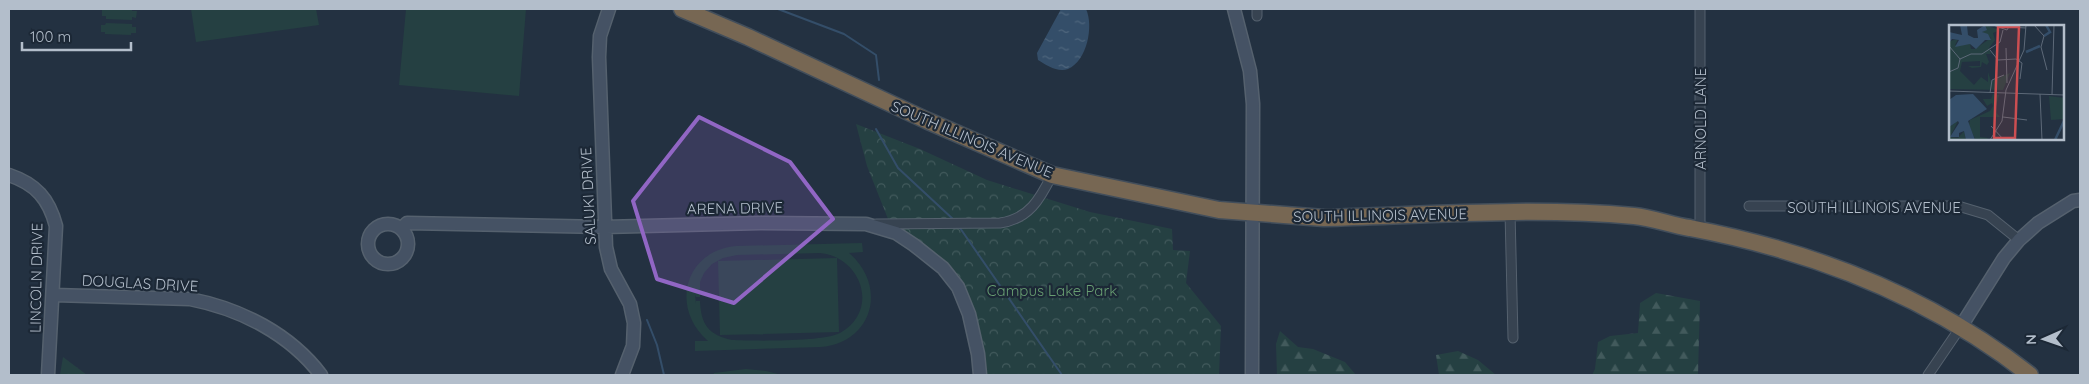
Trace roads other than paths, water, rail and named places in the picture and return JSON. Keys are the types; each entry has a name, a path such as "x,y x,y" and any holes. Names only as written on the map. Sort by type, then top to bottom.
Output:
{"highway":[{"name":"SOUTH ILLINOIS AVENUE","path":"682,9 748,37 928,122 1052,175 1219,210 1324,218 1510,212 1636,216 1773,247 1837,267 1901,295 1960,328 2030,375"}],"street":[{"name":"SALUKI DRIVE","path":"609,9 600,36 599,50 604,227 611,269 630,304 634,323 632,346 622,375"},
{"path":"1234,9 1250,71 1253,104 1252,375"},
{"name":"ARNOLD LANE","path":"1700,9 1700,230"},
{"name":"LINCOLN DRIVE","path":"9,175 32,186 51,208 56,226 54,295 48,375"},
{"path":"866,224 1007,222 1023,216 1032,209 1052,175"},
{"path":"1928,375 2004,258 2019,240 2038,223 2073,200 2080,200"},
{"name":"SOUTH ILLINOIS AVENUE","path":"1749,206 1958,206 1988,215 2019,240"},
{"path":"1510,212 1513,338"},
{"name":"ARENA DRIVE","path":"401,229 408,223 604,227 760,223 866,224 896,233 914,244 943,268 958,287 969,314 978,354 980,375"},
{"name":"DOUGLAS DRIVE","path":"54,295 190,299 212,303 234,311 273,331 307,357 321,375"}],"water":[{"path":"1061,9 1086,9 1089,24 1087,42 1080,59 1075,65 1064,70 1052,68 1041,62 1038,60 1037,53"}],"waterway":[{"path":"778,9 844,34 876,55 879,80"},
{"path":"876,129 898,168 954,220"},
{"path":"960,228 1062,375"},
{"path":"647,320 657,345 664,375"}],"park label":[{"name":"Campus Lake Park","path":"1052,290"}]}
